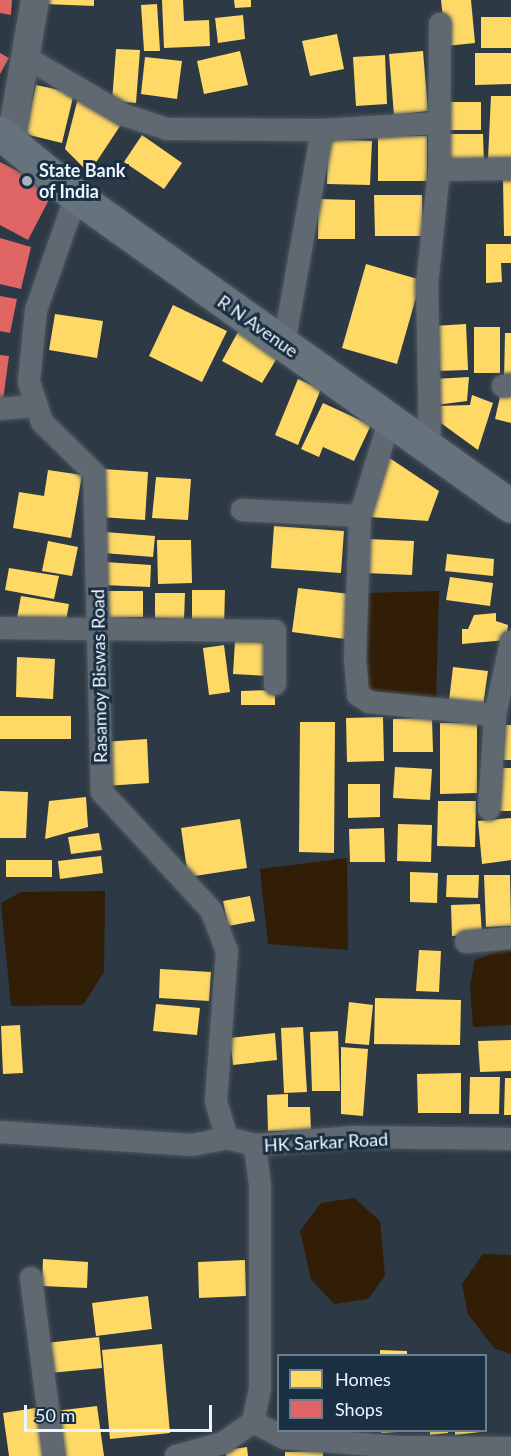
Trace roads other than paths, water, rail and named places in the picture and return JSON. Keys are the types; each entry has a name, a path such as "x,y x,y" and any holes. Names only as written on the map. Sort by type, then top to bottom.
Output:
{"main road":[{"name":"R N Avenue","path":"6,136 76,196 511,506"}],"street":[{"path":"6,136 27,58 35,0"},
{"path":"430,448 427,285 439,170 440,24"},
{"path":"27,58 124,115 167,129 322,130 438,123"},
{"path":"284,344 322,130"},
{"path":"439,170 511,169"},
{"name":"Rasamoy Biswas Road","path":"76,196 36,310 29,382 42,422 93,473 102,792 211,910 227,951 216,1102 227,1138"},
{"path":"0,409 37,406"},
{"path":"390,419 360,516 355,659 358,695 369,702 495,715"},
{"path":"242,510 360,516"},
{"path":"0,628 275,632 275,684"},
{"path":"489,809 495,715 511,642"},
{"path":"466,942 511,938"},
{"name":"HK Sarkar Road","path":"0,1132 192,1145 227,1138 255,1146 354,1137 511,1139"},
{"path":"176,1456 223,1443 253,1422 260,1376 260,1186 255,1146"},
{"path":"31,1278 54,1456"},
{"path":"253,1422 284,1438 398,1452 511,1448"}],"place":[{"name":"State Bank of India","path":"27,181"}]}
